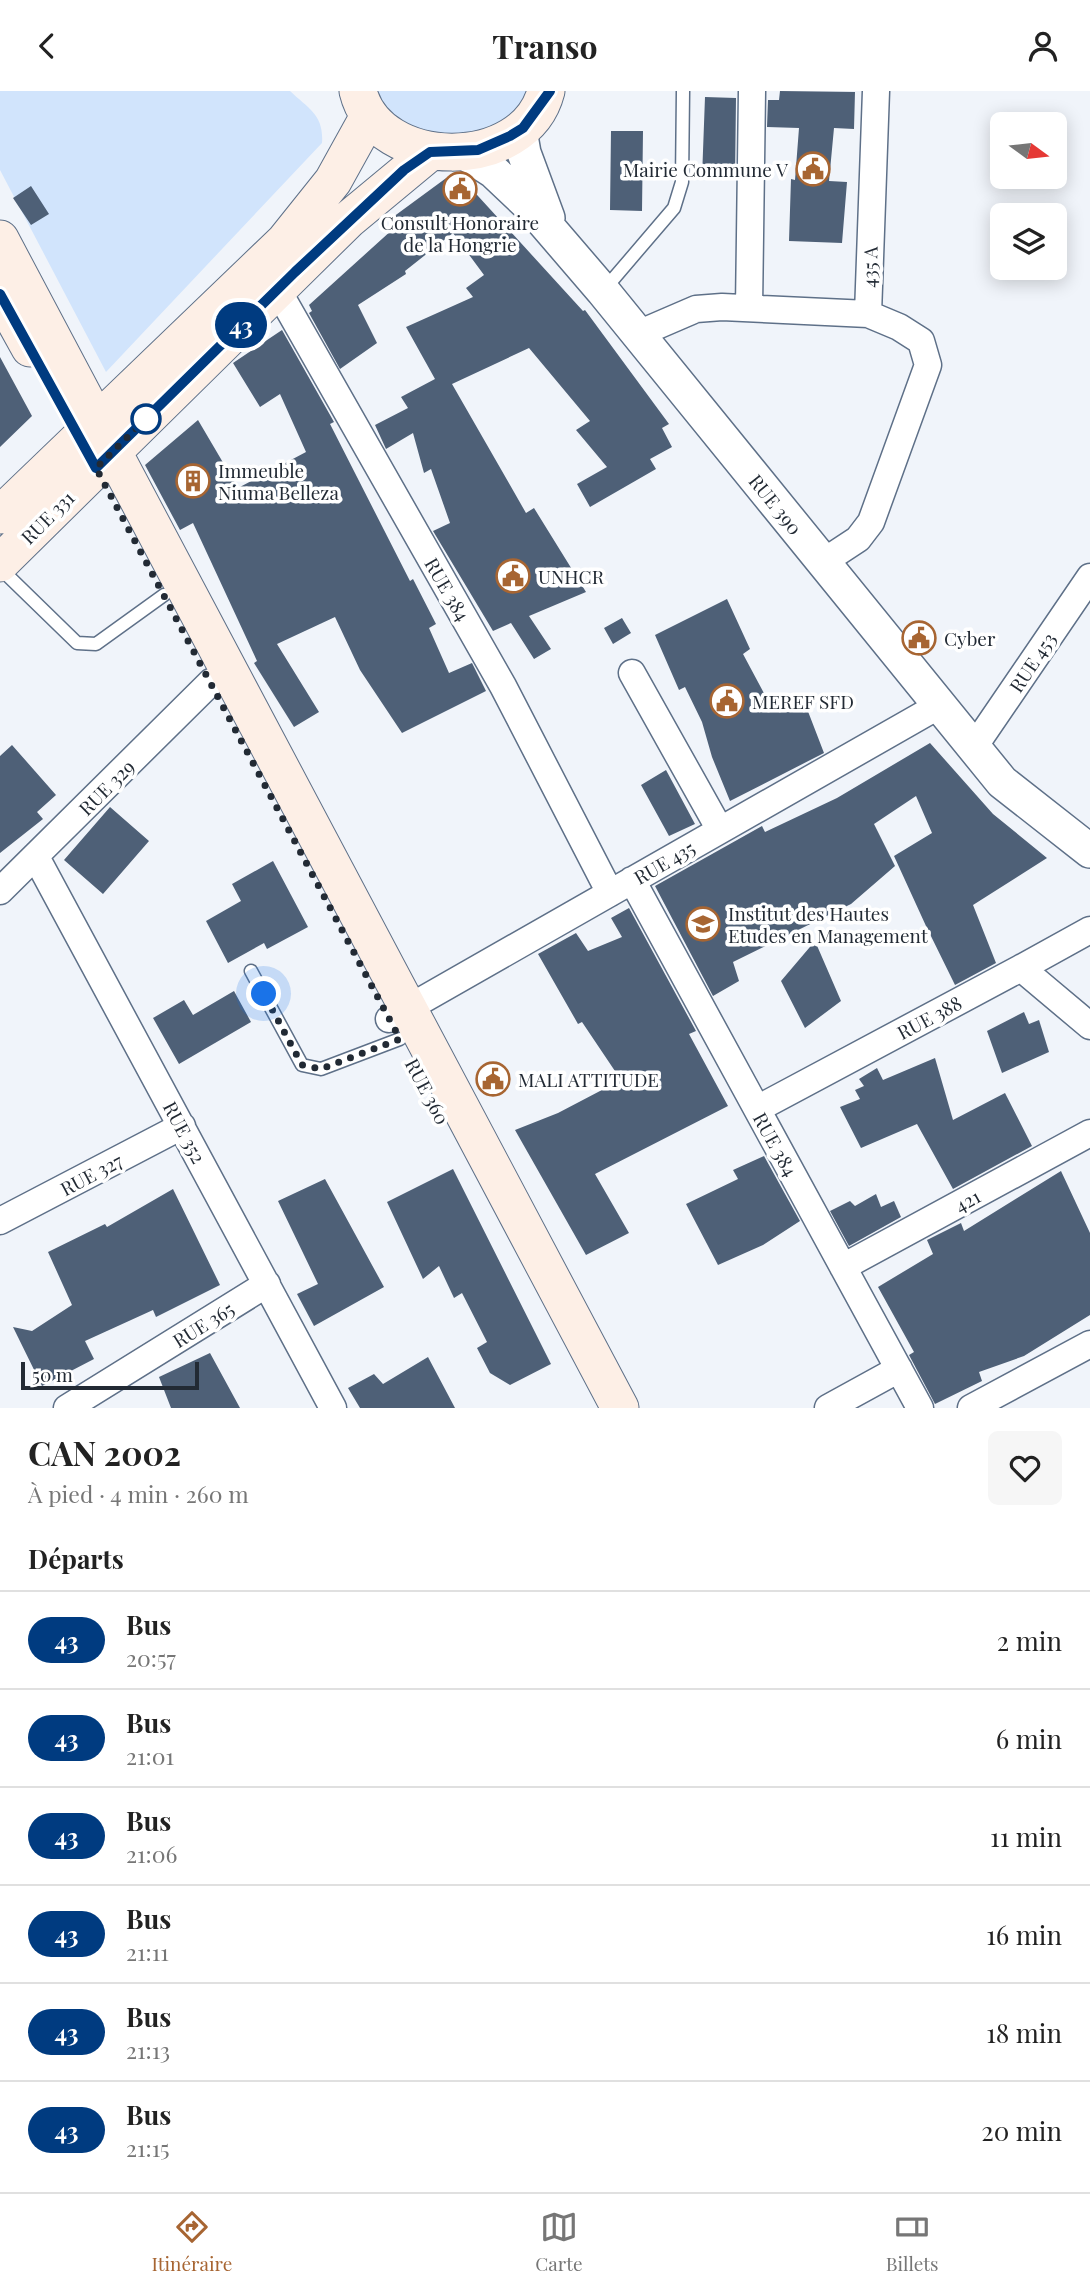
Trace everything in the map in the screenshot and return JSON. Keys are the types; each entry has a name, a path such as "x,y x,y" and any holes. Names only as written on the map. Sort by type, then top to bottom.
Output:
{"main road":[{"path":"364,103 406,142 447,152 498,142 520,130 536,113 547,92"},
{"name":"RUE 331","path":"0,566 97,445 285,241 334,181 364,103"},
{"name":"RUE 331","path":"0,515 97,445 277,289 348,220 447,152"},
{"path":"0,239 97,445 400,1022 620,1408"},
{"name":"RUE 360","path":"0,294 97,445 164,595 400,1022 597,1408"}],"street":[{"path":"750,309 752,91"},
{"name":"435 A","path":"638,334 696,309 867,314 876,91"},
{"path":"520,130 531,175 556,237"},
{"name":"RUE 390","path":"447,152 493,171 530,206 603,291 1002,782 1090,851"},
{"name":"RUE 384","path":"277,289 503,686 621,887 757,1109 920,1408"},
{"path":"823,562 858,540 871,522 928,365 921,341 899,327 867,314"},
{"name":"RUE 453","path":"974,747 1090,577"},
{"path":"632,673 720,830"},
{"name":"RUE 329","path":"0,891 211,682"},
{"name":"RUE 435","path":"400,1022 621,887 940,705"},
{"name":"RUE 352","path":"36,857 333,1408"},
{"name":"RUE 388","path":"757,1109 1090,930"},
{"path":"1021,968 1090,1026"},
{"name":"RUE 327","path":"0,1221 182,1126"},
{"name":"421","path":"843,1267 1090,1133"},
{"name":"RUE 365","path":"67,1408 267,1284"},
{"path":"971,1408 1089,1348"},
{"path":"828,1408 899,1370"}],"lane":[{"path":"603,291 674,208 682,182 683,91"},
{"path":"0,566 76,643 87,646 96,644 164,595"},
{"path":"251,971 302,1065 321,1069 400,1022"}],"shaded area":[{"path":"0,91 290,91 318,119 322,143 106,372 0,170"},
{"path":"373,91 531,91 520,109 493,130 443,139 399,122"}],"building":[{"path":"780,91 855,92 854,129 834,128 829,181 847,182 842,243 789,241 791,179 795,180 799,128 767,127 768,100 779,100"},
{"path":"705,97 736,98 735,179 702,178"},
{"path":"611,131 643,131 642,211 610,210"},
{"path":"453,173 457,173 583,311 585,310 669,424 662,428 672,447 650,459 656,469 590,507 577,484 607,467 576,430 590,421 529,348 452,384 526,513 534,508 586,592 529,616 551,649 534,659 511,623 493,631 433,531 450,523 431,469 424,473 413,433 386,449 375,425 408,408 401,397 435,379 406,327 473,297 466,288 484,275 453,233 405,271 406,274 358,305 377,343 340,369 309,313 312,311 309,305 393,229 389,220"},
{"path":"31,186 49,214 31,225 13,198"},
{"path":"282,330 334,422 330,424 410,581 413,579 436,624 429,628 449,673 472,663 486,691 402,733 360,670 335,617 277,644 319,712 294,727 254,663 257,661 193,523 180,530 145,465 198,420 238,488 306,452 280,394 260,407 233,363"},
{"path":"0,357 32,416 0,447"},
{"path":"727,599 750,649 743,654 774,712 804,701 824,753 730,801 712,757 702,722 685,687 679,690 655,635"},
{"path":"622,618 631,633 613,644 604,628"},
{"path":"930,743 993,814 1047,858 973,905 996,963 955,985 926,926 894,856 932,833 916,796 874,824 895,866 851,904 733,962 739,981 713,996 655,886 762,826 765,832 837,798"},
{"path":"12,745 56,795 37,812 43,819 0,853 0,756"},
{"path":"666,770 695,824 669,836 641,785"},
{"path":"110,807 149,841 103,894 64,860"},
{"path":"273,861 308,927 267,949 264,943 228,963 206,921 241,901 232,884"},
{"path":"629,908 696,1031 689,1034 728,1106 595,1174 629,1233 586,1255 515,1130 558,1113 621,1080 582,1022 578,1024 538,954 576,933 588,951 622,937 611,918"},
{"path":"815,941 841,1001 805,1028 781,981"},
{"path":"234,991 251,1022 179,1064 153,1018 184,1000 193,1015"},
{"path":"1024,1012 1029,1024 1039,1020 1049,1052 1002,1073 987,1031"},
{"path":"935,1058 953,1120 1005,1093 1032,1146 953,1189 917,1124 861,1148 840,1107 860,1099 855,1090 864,1086 859,1079 877,1068 883,1080"},
{"path":"764,1156 800,1221 763,1245 718,1265 686,1204 738,1179 733,1170"},
{"path":"453,1169 551,1364 510,1385 490,1373 477,1348 487,1342 462,1293 454,1298 439,1266 423,1279 387,1202"},
{"path":"1061,1171 1090,1233 1090,1315 1024,1356 979,1372 982,1381 935,1404 909,1355 914,1352 878,1287 933,1254 927,1240 961,1223 964,1231"},
{"path":"325,1179 384,1287 314,1326 297,1294 318,1284 278,1201"},
{"path":"173,1189 220,1285 156,1317 153,1310 85,1341 94,1359 42,1386 13,1327 32,1331 72,1305 48,1252 105,1224 107,1227"},
{"path":"876,1194 881,1207 894,1201 901,1217 849,1246 830,1211 850,1201 855,1206"},
{"path":"210,1353 240,1408 171,1408 159,1377"},
{"path":"428,1357 455,1408 360,1408 348,1388 374,1374 383,1384"}],"bus line":[{"name":"43","path":"0,294 96,468 348,220 404,170 430,152 465,153 510,136 523,128 550,91"}],"place":[{"name":"Mairie Commune V","path":"813,169"},
{"name":"Consult Honoraire de la Hongrie","path":"460,189"},
{"name":"Immeuble Niuma Belleza","path":"193,481"},
{"name":"UNHCR","path":"513,576"},
{"name":"Cyber","path":"919,638"},
{"name":"MEREF SFD","path":"727,701"},
{"name":"Institut des Hautes Etudes en Management","path":"703,924"},
{"name":"MALI ATTITUDE","path":"493,1079"}],"route":[{"path":"146,419 150,415 96,468 400,1039 321,1069 310,1068 302,1065 264,994"}]}
